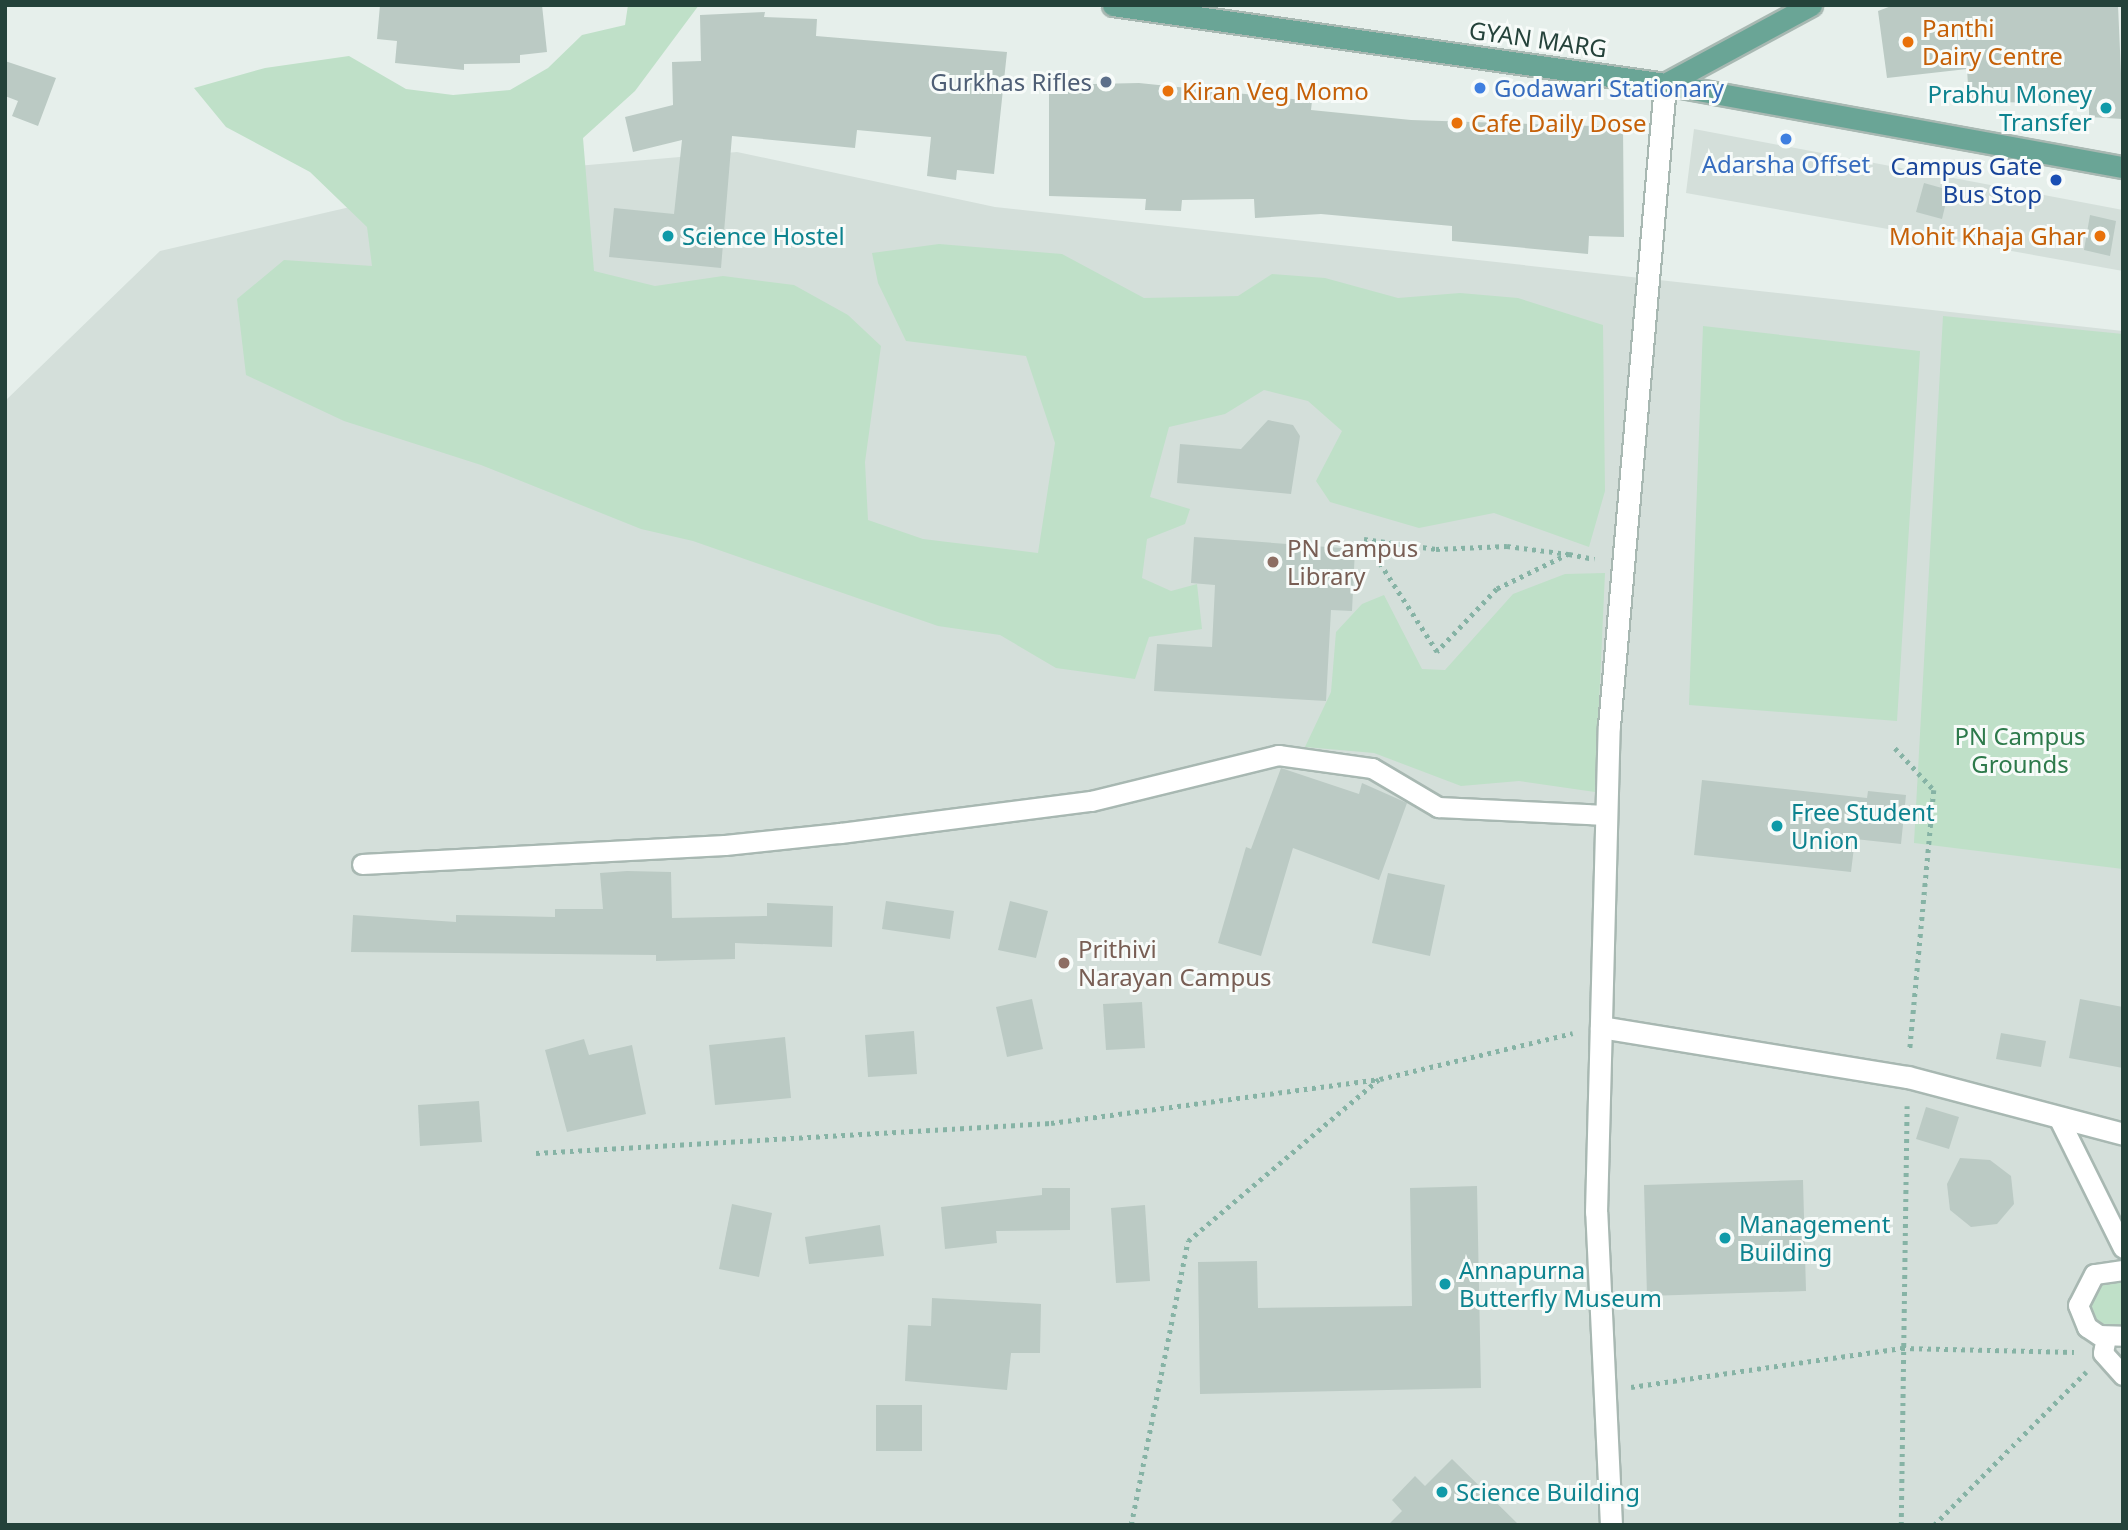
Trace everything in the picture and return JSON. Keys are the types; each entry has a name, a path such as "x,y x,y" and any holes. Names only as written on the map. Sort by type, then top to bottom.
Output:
{"main road":[{"name":"GYAN MARG","path":"1113,5 1665,83 2123,167"},
{"path":"1665,83 1811,5"}],"street":[{"path":"1611,1525 1596,1212 1607,815 1623,565 1665,83"},
{"path":"1601,1027 1908,1076 2123,1134"}],"lane":[{"path":"362,864 726,845 840,833 1091,801 1278,755 1372,768 1438,807 1607,815"},
{"path":"2058,1117 2122,1260 2095,1274 2080,1293 2081,1317 2111,1342 2123,1375"}],"path":[{"path":"1569,554 1497,589 1437,652 1364,539 1436,549 1507,546 1569,554 1623,565"},
{"path":"1895,748 1934,789 1908,1076 1901,1525"},
{"path":"536,1153 1051,1123 1380,1079 1601,1027"},
{"path":"1131,1525 1188,1241 1380,1079"},
{"path":"1605,1391 1902,1348 2111,1342"},
{"path":"1934,1525 2111,1342"}],"shaded area":[{"path":"1694,129 2123,210 2123,271 1686,193"},
{"name":"Prithivi Narayan Campus","path":"737,152 995,207 2123,331 2123,1525 5,1525 5,401 160,251 497,173"}],"green space":[{"path":"628,5 699,5 635,91 583,138 594,271 655,286 723,276 794,285 848,315 881,346 865,462 868,520 923,539 1038,553 1055,443 1026,356 906,341 878,283 872,253 939,244 1062,254 1144,298 1238,296 1272,274 1325,278 1398,298 1460,293 1518,298 1603,325 1605,491 1589,547 1494,513 1419,528 1330,502 1316,481 1342,431 1308,401 1264,390 1225,414 1169,427 1150,497 1190,509 1185,524 1147,539 1142,578 1171,591 1197,584 1202,629 1149,637 1135,679 1056,668 1000,635 938,626 693,541 641,529 481,465 344,421 246,375 237,299 284,260 372,266 367,227 310,172 226,127 194,88 265,68 349,56 406,89 453,95 510,90 548,68 582,35 625,25"},
{"name":"PN Campus Grounds","path":"1943,316 2123,334 2123,869 1914,843"},
{"path":"1703,326 1920,351 1897,721 1689,705"},
{"path":"1605,573 1595,792 1519,781 1461,786 1374,753 1305,747 1331,692 1336,632 1362,604 1384,595 1422,669 1445,670 1513,594 1565,574"},
{"path":"2118,1278 2123,1280 2123,1327 2103,1327 2089,1313 2088,1296 2099,1281"}],"building":[{"path":"380,5 542,5 547,52 520,55 520,63 464,64 464,70 395,63 397,41 377,39"},
{"path":"1894,5 2118,5 2123,119 2089,117 2089,103 1969,102 1967,69 1887,78 1878,11"},
{"path":"765,12 764,17 817,19 816,36 1007,52 994,174 957,170 956,180 927,176 931,137 857,130 855,148 732,136 721,268 609,257 614,208 674,214 682,140 633,152 625,117 673,105 672,62 701,61 700,15"},
{"path":"5,61 56,78 38,126 12,116 18,101 5,96"},
{"path":"1139,83 1312,101 1311,110 1411,120 1623,127 1624,237 1589,236 1588,254 1452,241 1452,226 1321,214 1255,218 1254,199 1182,200 1181,211 1145,210 1146,199 1049,196 1049,85"},
{"path":"1924,183 1949,190 1942,219 1916,212"},
{"name":"Mohit Khaja Ghar","path":"2090,215 2116,221 2110,256 2084,250"},
{"path":"1268,420 1293,425 1300,436 1291,494 1177,483 1180,444 1241,449"},
{"name":"PN Campus Library","path":"1194,537 1355,549 1352,611 1331,610 1326,701 1154,691 1157,644 1212,647 1215,585 1191,583"},
{"path":"1281,768 1359,794 1362,783 1407,803 1379,880 1293,848 1261,956 1218,943 1246,847 1251,849"},
{"name":"Free Student Union","path":"1702,780 1867,798 1868,791 1906,795 1901,844 1855,839 1851,872 1694,855"},
{"path":"671,872 672,918 767,916 767,903 833,906 832,947 735,943 735,959 656,961 656,955 351,952 353,915 456,922 456,915 555,917 555,909 603,909 600,873"},
{"path":"1388,873 1445,885 1430,956 1372,943"},
{"path":"886,901 954,911 950,939 882,929"},
{"path":"1010,901 1048,911 1036,958 998,950"},
{"path":"1032,999 1043,1049 1007,1057 996,1007"},
{"path":"2080,999 2123,1007 2123,1068 2069,1058"},
{"path":"1142,1002 1145,1048 1106,1050 1103,1004"},
{"path":"914,1031 917,1074 868,1077 865,1035"},
{"path":"2001,1033 2046,1041 2041,1067 1996,1059"},
{"path":"785,1037 791,1098 715,1105 709,1045"},
{"path":"584,1039 589,1055 632,1045 646,1114 567,1132 545,1050"},
{"path":"479,1101 482,1142 420,1146 418,1105"},
{"path":"1926,1107 1959,1117 1949,1149 1916,1139"},
{"path":"1960,1158 1990,1160 2011,1176 2014,1204 1997,1224 1971,1227 1950,1210 1947,1184"},
{"name":"Management Building","path":"1803,1180 1806,1291 1647,1296 1644,1185"},
{"name":"Annapurna Butterfly Museum","path":"1477,1186 1481,1388 1200,1394 1198,1262 1257,1261 1258,1308 1412,1306 1410,1188"},
{"path":"1042,1188 1070,1188 1070,1230 996,1231 997,1243 945,1249 941,1207 1042,1195"},
{"path":"732,1204 772,1213 759,1277 719,1269"},
{"path":"1145,1205 1150,1281 1116,1283 1111,1208"},
{"path":"880,1225 884,1256 809,1264 805,1237"},
{"path":"932,1298 1041,1304 1040,1353 1011,1353 1007,1390 905,1381 908,1325 931,1326"},
{"path":"876,1405 922,1405 922,1451 876,1451"},
{"name":"Science Building","path":"1452,1459 1519,1525 1388,1525 1402,1511 1392,1500 1415,1476 1425,1486"}],"place":[{"name":"Panthi Dairy Centre","path":"1908,42"},
{"name":"Gurkhas Rifles","path":"1106,82"},
{"name":"Godawari Stationary","path":"1480,88"},
{"name":"Kiran Veg Momo","path":"1168,91"},
{"name":"Prabhu Money Transfer","path":"2106,108"},
{"name":"Cafe Daily Dose","path":"1457,123"},
{"name":"Adarsha Offset","path":"1786,139"},
{"name":"Campus Gate Bus Stop","path":"2056,180"},
{"name":"Science Hostel","path":"668,236"},
{"name":"Mohit Khaja Ghar","path":"2100,236"},
{"name":"PN Campus Library","path":"1273,562"},
{"name":"Free Student Union","path":"1777,826"},
{"name":"Prithivi Narayan Campus","path":"1064,963"},
{"name":"Management Building","path":"1725,1238"},
{"name":"Annapurna Butterfly Museum","path":"1445,1284"},
{"name":"Science Building","path":"1442,1492"}]}
